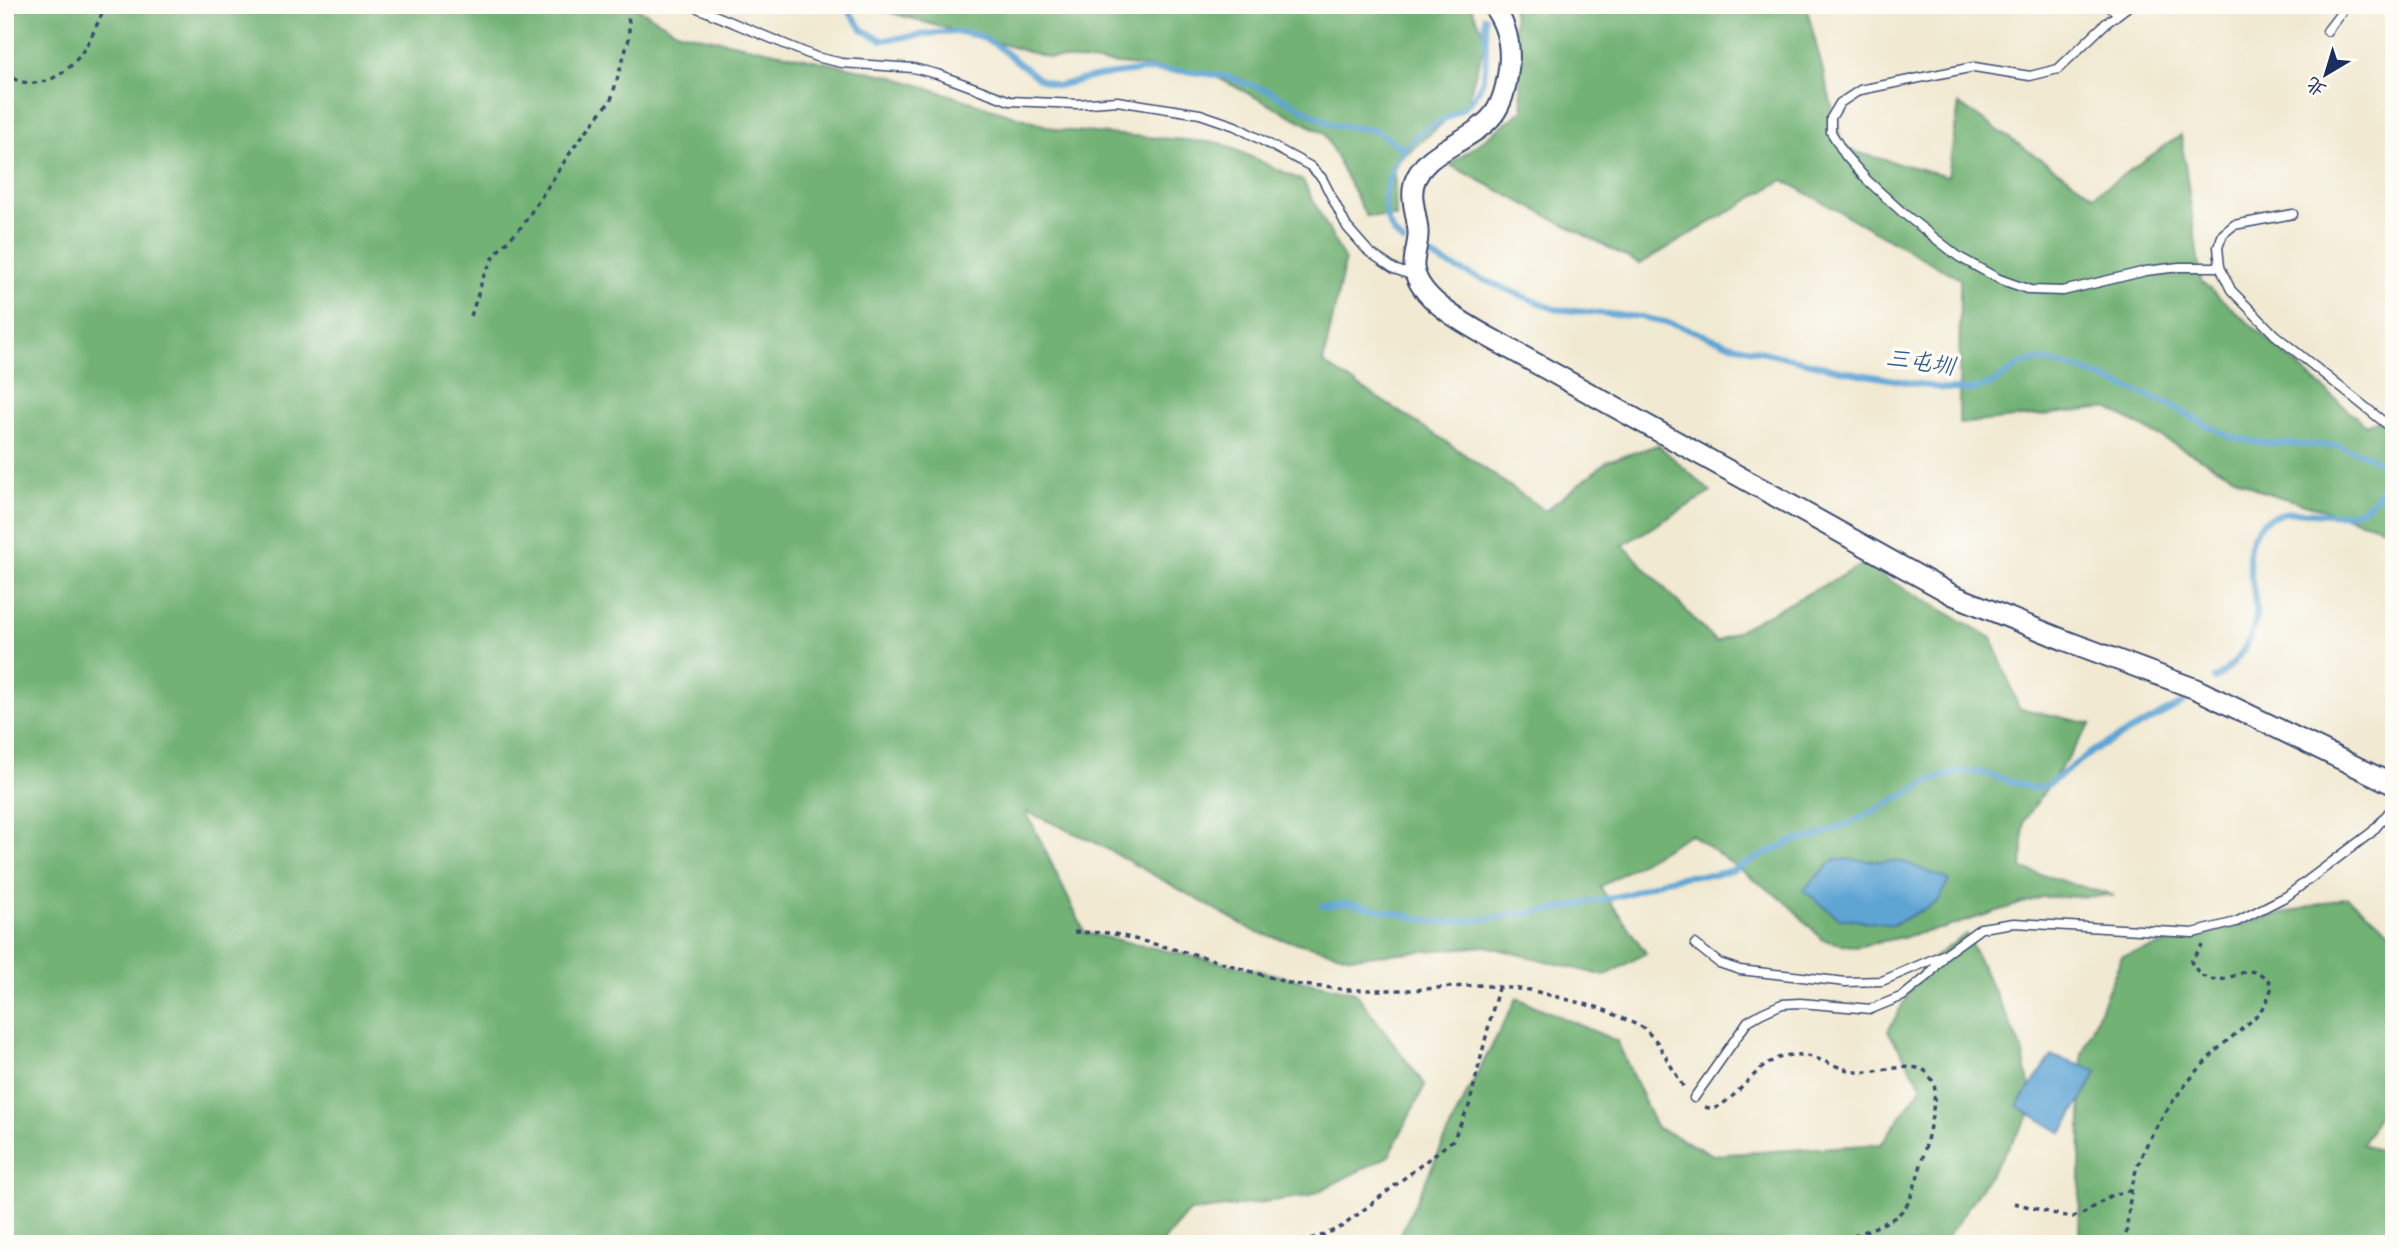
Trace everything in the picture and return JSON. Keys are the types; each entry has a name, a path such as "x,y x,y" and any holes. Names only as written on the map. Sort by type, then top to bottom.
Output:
{"street":[{"path":"1492,5 1502,18 1510,49 1506,91 1497,111 1487,124 1427,161 1415,180 1412,200 1418,232 1414,265 1416,277 1426,292 1474,328 1953,595 2196,689 2394,785"}],"lane":[{"path":"690,5 816,57 842,63 913,68 1010,101 1077,104 1117,101 1200,114 1235,127 1310,166 1322,178 1347,227 1369,252 1394,269 1416,277"},
{"path":"2106,5 2119,13"},
{"path":"2130,5 2058,69 2030,76 1974,67 1860,90 1840,103 1830,118 1831,132 1859,172 1902,213 1959,257 1999,279 2030,290 2063,291 2146,271 2179,267 2220,267"},
{"path":"2327,31 2347,5"},
{"path":"2293,214 2234,225 2223,234 2218,247 2220,267 2231,290 2275,335 2394,430"},
{"path":"1695,944 1718,962 1740,970 1846,982 1882,981 1945,954 1981,928 2014,923 2193,933 2236,922 2287,896 2372,832 2394,806"},
{"path":"1694,1098 1748,1021 1782,1004 1871,1009 1903,996 1928,976 1945,954"}],"path":[{"path":"5,72 20,83 38,83 60,76 81,55 106,5"},
{"path":"471,316 484,275 496,253 522,226 576,144 611,100 629,39 625,5"},
{"path":"1074,932 1111,933 1197,955 1292,984 1350,990 1410,990 1479,985 1530,990 1600,1008 1644,1028 1657,1042 1687,1092 1702,1106 1713,1110 1724,1105 1760,1070 1782,1057 1799,1054 1811,1056 1854,1071 1869,1073 1914,1067 1925,1071 1934,1083 1935,1099 1919,1173 1908,1204 1897,1216 1835,1244"},
{"path":"2125,1244 2132,1190 2143,1151 2160,1118 2214,1052 2243,1030 2269,1000 2272,985 2264,975 2243,971 2218,980 2201,976 2192,962 2199,947 2208,940"},
{"path":"1291,1244 1324,1235 1343,1226 1453,1140 1469,1105 1499,988"},
{"path":"2014,1203 2073,1217 2110,1196 2132,1190"}],"green space":[{"path":"5,5 632,5 679,32 891,76 1059,130 1221,143 1303,181 1345,261 1323,363 1444,440 1545,511 1608,461 1658,445 1711,492 1623,545 1716,642 1862,565 1992,638 2019,708 2091,724 2024,821 2022,869 2114,896 2042,897 1944,928 1856,947 1823,940 1787,903 1690,834 1600,887 1646,953 1605,976 1486,946 1352,957 1258,933 1094,842 1026,811 1085,933 1355,992 1425,1085 1389,1156 1309,1196 1188,1212 1161,1244 5,1244"},
{"path":"864,5 1470,5 1486,38 1467,103 1394,164 1396,217 1366,216 1324,133 1209,73 1047,57"},
{"path":"1510,5 1806,5 1843,149 1948,176 1959,104 2094,195 2181,135 2201,281 2364,424 2394,418 2394,531 2261,491 2107,408 1959,424 1960,279 1783,180 1640,264 1450,165 1523,110 1513,11"},
{"path":"2347,897 2394,934 2394,1088 2362,1145 2394,1154 2394,1244 2079,1244 2082,1054 2122,956"},
{"path":"1966,934 2022,1049 2034,1109 1943,1244 1396,1244 1462,1103 1517,998 1617,1041 1656,1127 1713,1155 1881,1144 1922,1086 1888,1031 1925,964"}],"water":[{"path":"1835,859 1904,862 1949,880 1938,902 1893,925 1839,918 1803,890"},
{"path":"2052,1056 2098,1071 2062,1133 2017,1106"}],"waterway":[{"path":"844,5 863,30 882,40 961,32 979,36 995,44 1039,79 1057,86 1098,76 1146,70 1224,76 1267,90 1333,125 1375,130 1405,150"},
{"name":"三屯圳","path":"1403,242 1387,219 1385,206 1389,179 1409,143 1466,105 1478,91 1485,64 1485,17"},
{"name":"三屯圳","path":"1431,256 1554,309 1641,317 1674,324 1729,344 1849,372 1946,389 1973,390 1990,385 2023,363 2041,360 2076,368 2169,404 2233,438 2261,443 2339,446 2366,455 2394,469"},
{"path":"2215,679 2238,657 2254,628 2256,607 2249,556 2250,546 2258,528 2269,518 2282,513 2342,514 2356,511 2369,504 2393,469"},
{"path":"1322,906 1348,903 1436,922 1480,920 1560,909 1628,894 1665,880 1713,875 1733,870 1793,841 1814,837 1851,823 1932,780 1964,771 1983,773 2034,789 2049,784 2093,751 2184,702"}]}
